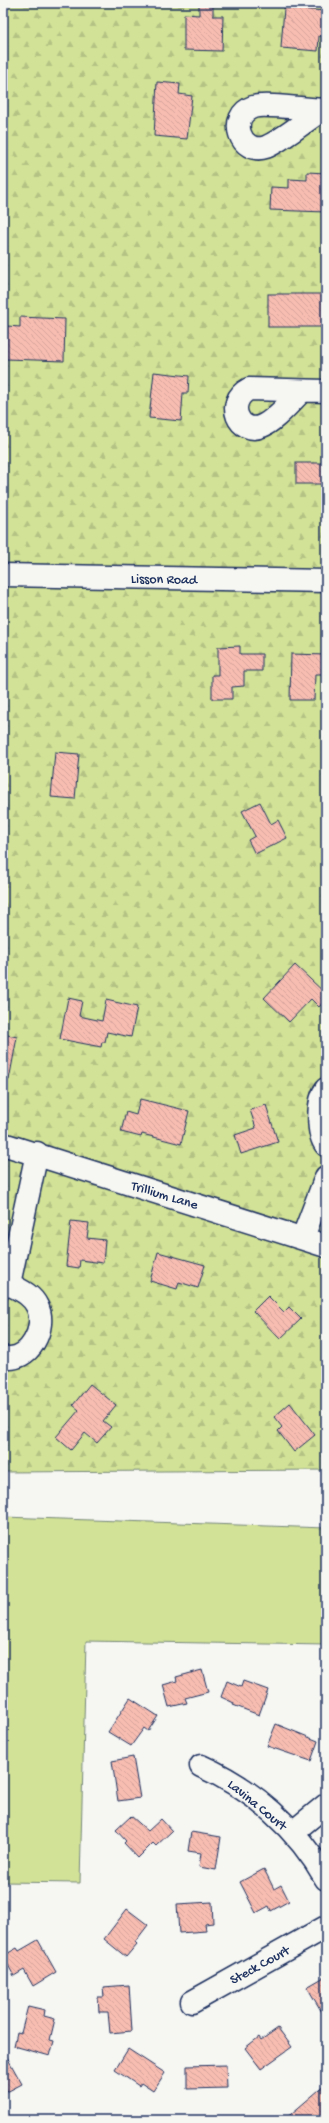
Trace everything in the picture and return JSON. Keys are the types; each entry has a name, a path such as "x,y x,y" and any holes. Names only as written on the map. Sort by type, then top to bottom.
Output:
{"street":[{"path":"302,391 326,391"},
{"name":"Lisson Road","path":"3,575 326,581"},
{"path":"326,1089 318,1118 322,1140 326,1145"},
{"name":"Trillium Lane","path":"3,1144 37,1153 303,1237 326,1246"},
{"path":"3,1356 7,1358 21,1354 35,1343 41,1324 38,1307 28,1293 6,1285 37,1153"},
{"path":"303,1237 326,1177"},
{"name":"Lavina Court","path":"201,1766 240,1786 293,1832 308,1851 326,1879"},
{"path":"293,1832 326,1805"},
{"name":"Steck Court","path":"192,2002 326,1926"}],"green space":[{"path":"3,3 326,3 326,1470 3,1472"},
{"path":"3,1517 326,1528 326,1645 86,1641 80,1883 3,1882"}],"building":[{"path":"199,4 213,4 213,16 223,16 222,51 184,50 184,14 199,15"},
{"path":"284,8 326,11 326,36 319,36 318,51 281,48"},
{"path":"157,82 180,84 179,94 192,96 187,139 154,136"},
{"path":"307,172 326,173 326,212 270,210 271,187 289,188 289,179 307,180"},
{"path":"268,294 326,294 326,327 268,327"},
{"path":"20,317 65,319 64,361 6,359 7,326 20,327"},
{"path":"154,372 189,376 188,393 183,393 181,421 149,418"},
{"path":"296,463 326,463 326,484 296,484"},
{"path":"240,646 240,654 262,654 262,671 244,671 244,686 232,687 232,699 212,699 212,675 218,675 218,647"},
{"path":"291,654 326,655 326,674 315,674 314,700 290,700"},
{"path":"55,752 79,754 75,799 51,797"},
{"path":"260,802 271,824 278,820 287,838 255,854 248,840 255,836 242,811"},
{"path":"295,965 326,994 326,999 319,1007 311,999 289,1022 264,998"},
{"path":"68,998 82,1001 79,1016 102,1021 106,1000 137,1007 131,1037 107,1032 105,1042 102,1042 101,1047 60,1039"},
{"path":"3,1034 17,1037 9,1080 3,1080"},
{"path":"140,1099 189,1111 181,1144 142,1134 141,1137 121,1132 126,1112 136,1115"},
{"path":"266,1105 278,1142 241,1154 235,1135 256,1128 250,1110"},
{"path":"71,1221 89,1223 87,1238 105,1240 103,1263 80,1260 79,1268 66,1266"},
{"path":"158,1252 205,1265 198,1288 179,1282 177,1289 150,1281"},
{"path":"268,1296 284,1312 289,1307 301,1319 280,1339 253,1311"},
{"path":"90,1384 116,1405 103,1421 111,1427 97,1443 85,1433 71,1450 56,1437 79,1410 73,1405"},
{"path":"290,1403 315,1435 294,1452 278,1431 282,1427 274,1417"},
{"path":"202,1670 208,1692 185,1698 187,1703 169,1707 163,1685 177,1681 176,1677"},
{"path":"227,1681 241,1687 243,1681 268,1690 259,1715 233,1705 234,1703 221,1697"},
{"path":"130,1698 158,1716 148,1731 144,1728 131,1746 108,1732"},
{"path":"276,1724 318,1741 311,1761 267,1746"},
{"path":"133,1757 140,1798 118,1801 112,1761"},
{"path":"131,1816 148,1831 161,1819 172,1831 156,1846 153,1843 138,1858 124,1843 126,1841 116,1830"},
{"path":"191,1832 221,1837 216,1870 199,1867 201,1853 188,1851"},
{"path":"264,1869 274,1889 281,1885 289,1901 271,1911 269,1906 256,1913 240,1882"},
{"path":"212,1902 213,1923 205,1924 206,1931 179,1933 177,1904"},
{"path":"127,1909 148,1925 135,1942 137,1944 126,1957 104,1939"},
{"path":"38,1940 56,1972 33,1986 24,1970 14,1976 3,1956 17,1948 19,1951"},
{"path":"326,1976 326,2019 307,1987"},
{"path":"129,1985 132,2031 110,2033 108,2012 99,2012 98,1997 104,1997 103,1987"},
{"path":"28,2006 45,2010 44,2016 55,2019 50,2040 54,2041 50,2056 14,2046 17,2032 21,2033"},
{"path":"278,2028 292,2047 261,2069 245,2048 259,2037 261,2040"},
{"path":"128,2049 165,2073 153,2091 141,2083 139,2086 115,2070"},
{"path":"3,2050 22,2084 3,2094"},
{"path":"226,2065 227,2088 187,2089 187,2066"},
{"path":"326,2084 326,2117 322,2120 284,2120"}]}
